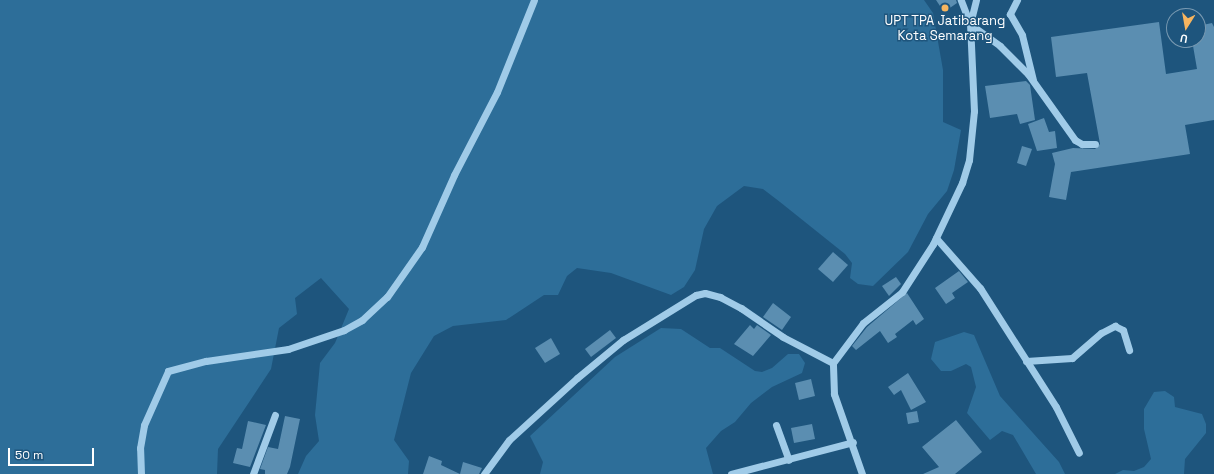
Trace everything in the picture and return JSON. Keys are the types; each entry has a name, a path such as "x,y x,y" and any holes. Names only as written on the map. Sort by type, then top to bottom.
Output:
{"street":[{"path":"141,474 140,448 144,425 168,371 206,361 288,349 344,330 362,320 387,297 422,247 454,175 497,92 534,0"},
{"path":"961,0 970,24 1000,46 1033,80 1075,140 1082,144 1095,144"},
{"path":"862,474 853,442 834,394 833,363 863,323 902,292 936,238 954,205 969,160 974,111 970,24 976,0"},
{"path":"1017,0 1010,14 1022,35 1033,80"},
{"path":"936,238 980,288 1056,407 1079,453"},
{"path":"484,474 509,440 577,378 623,340 696,295 705,293 720,297 742,308 783,337 833,363"},
{"path":"1026,361 1072,358 1101,333 1115,326 1123,330 1129,350"},
{"path":"254,474 275,415"},
{"path":"776,425 789,460"},
{"path":"731,474 853,442"}],"shaded area":[{"path":"0,0 924,0 933,13 943,70 943,122 961,130 954,170 947,191 928,214 908,252 873,286 858,284 850,278 852,263 845,254 780,202 763,189 744,186 717,206 704,229 695,270 684,287 671,295 611,273 577,268 567,276 558,295 544,295 506,320 453,326 434,336 411,373 394,440 409,461 408,474 298,474 306,456 319,441 315,415 320,363 335,343 349,309 321,278 295,298 297,314 279,328 271,369 218,449 217,474 0,474"},
{"path":"661,328 681,329 710,348 720,348 755,371 762,372 772,368 788,354 799,354 805,363 802,373 772,387 751,403 735,422 721,431 706,448 713,474 540,474 543,462 530,436 615,357"},
{"path":"964,332 974,335 1000,396 1059,462 1065,474 1036,474 1013,435 1002,431 990,440 967,413 976,387 971,367 966,364 951,371 941,371 931,359 935,342"},
{"path":"1165,391 1174,397 1175,407 1202,414 1206,424 1206,433 1185,459 1184,474 1115,474 1123,470 1134,471 1144,467 1151,459 1144,429 1144,409 1154,392"}],"building":[{"name":"UPT TPA Jatibarang Kota Semarang","path":"936,0 956,0 957,3 944,12"},
{"path":"1159,22 1166,74 1197,69 1193,48 1206,48 1206,24 1212,23 1214,27 1214,120 1185,125 1190,154 1071,172 1066,200 1049,197 1055,164 1052,153 1073,148 1095,149 1100,144 1087,73 1056,77 1051,37"},
{"path":"1026,81 1030,85 1035,120 1020,124 1017,114 990,118 985,86"},
{"path":"1044,118 1049,132 1055,131 1057,148 1037,151 1028,124"},
{"path":"1022,146 1032,149 1026,166 1017,163"},
{"path":"833,252 848,265 833,282 818,269"},
{"path":"959,271 968,282 952,293 955,298 946,304 935,288"},
{"path":"896,277 901,284 889,296 882,286"},
{"path":"907,293 924,319 916,325 913,320 895,334 897,337 888,343 880,331 856,350 852,346 867,327"},
{"path":"773,303 791,317 782,330 763,317"},
{"path":"750,325 754,329 757,325 771,335 753,356 734,344"},
{"path":"610,330 616,338 591,357 585,349"},
{"path":"551,338 560,354 545,363 535,348"},
{"path":"908,373 926,402 911,410 901,390 894,395 888,387"},
{"path":"811,379 815,396 799,400 795,383"},
{"path":"917,411 919,422 908,424 906,413"},
{"path":"285,416 300,419 290,467 287,474 265,474 265,470 260,469 268,447 278,449"},
{"path":"956,420 982,452 955,474 923,474 939,467 922,447"},
{"path":"248,421 266,425 250,467 233,463 237,448 242,449"},
{"path":"812,424 815,439 794,443 791,428"},
{"path":"429,456 442,461 441,465 460,474 423,474"},
{"path":"463,462 482,468 479,474 460,474"}],"place":[{"name":"UPT TPA Jatibarang Kota Semarang","path":"945,8"}]}
